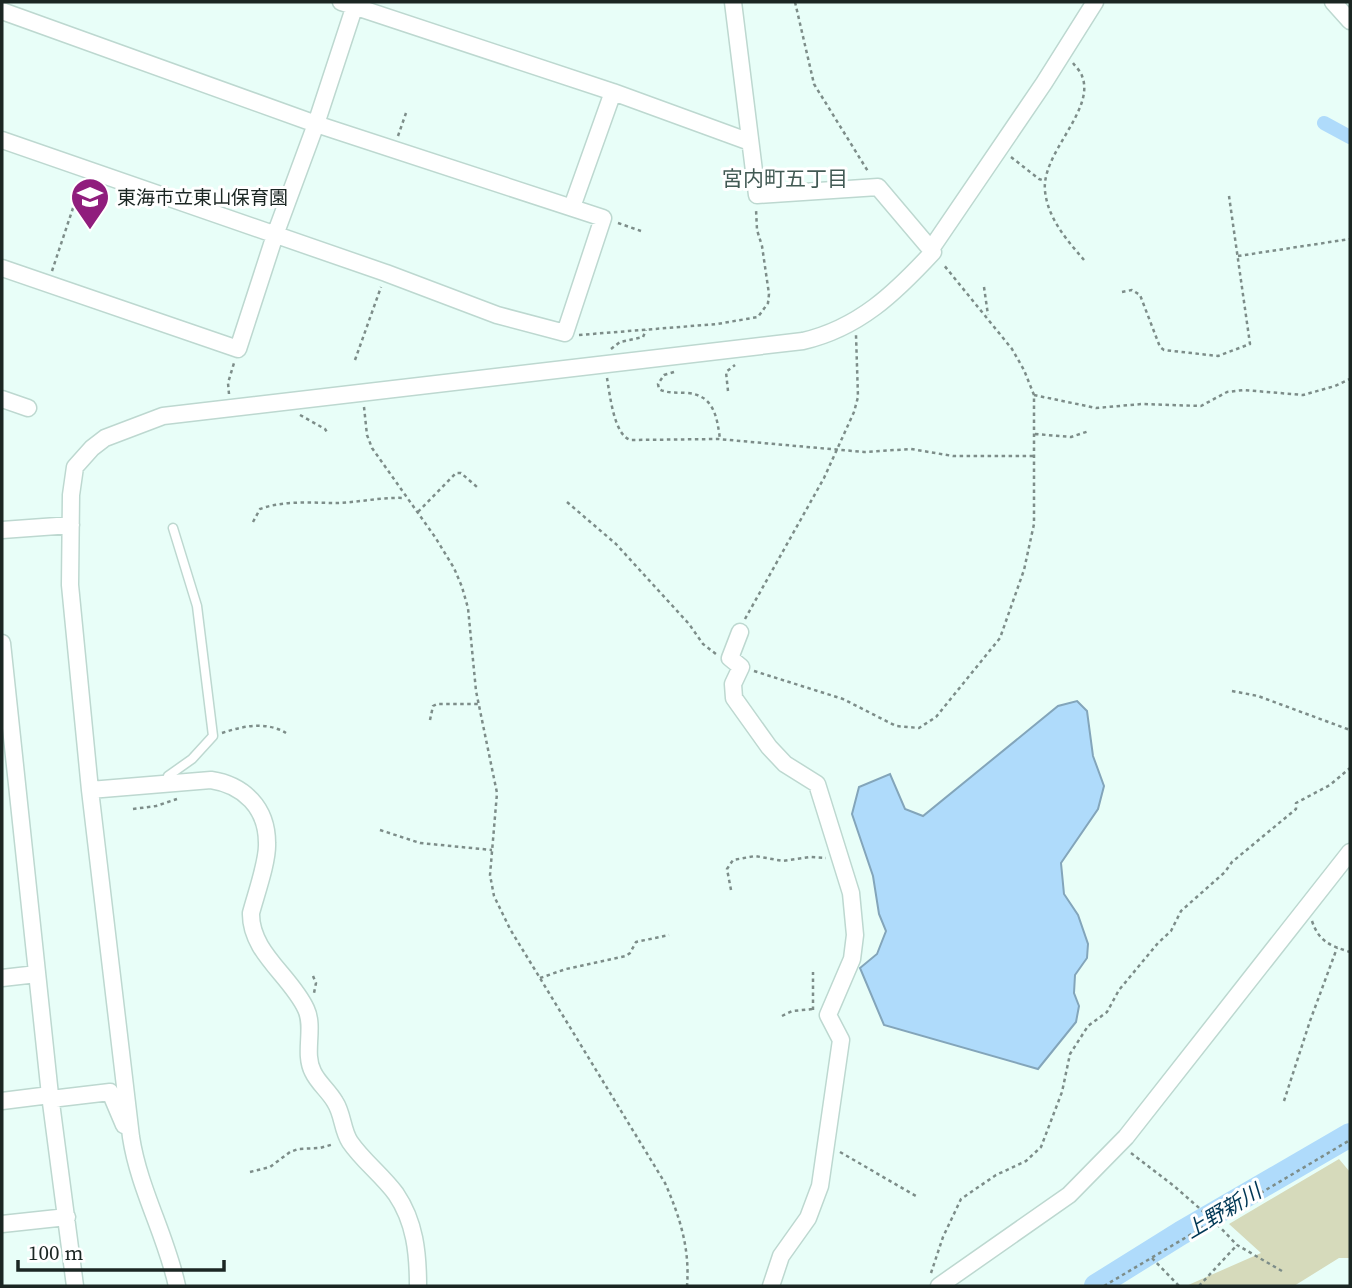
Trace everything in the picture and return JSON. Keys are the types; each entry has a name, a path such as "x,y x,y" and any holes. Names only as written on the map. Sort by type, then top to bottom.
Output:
{"street":[{"path":"177,1286 171,1258 141,1184 130,1128 90,790 70,584 71,495 75,467 104,438 163,416 803,341 855,322 906,281 932,251 1095,2"},
{"path":"1333,2 1350,21"},
{"path":"2,268 238,349 275,235 316,124 351,3 613,92 750,142"},
{"path":"730,3 757,195 878,187 932,251"},
{"path":"2,11 316,124 603,218 565,333 497,315 386,273 2,141"},
{"path":"572,206 613,92"},
{"path":"2,399 28,408"},
{"path":"2,530 71,525"},
{"path":"740,632 735,662 734,698 769,747 785,764 817,784 851,893 855,934 852,959 820,1012 841,1041 820,1186 814,1206 781,1256 771,1286"},
{"path":"2,643 37,974 75,1286"},
{"path":"90,790 211,780 227,782 244,792 258,811 268,844 251,913 251,924 255,935 306,1010 310,1021 310,1066 337,1104 348,1139 395,1194 408,1215 418,1254 418,1286"},
{"path":"935,1282 1069,1195 1119,1144 1350,852"},
{"path":"2,978 37,974"},
{"path":"2,1101 110,1092 124,1127 130,1128"},
{"path":"2,1224 67,1217"}],"lane":[{"path":"166,784 168,776 192,759 213,736 197,606 173,528"}],"path":[{"path":"795,2 814,84 878,187"},
{"path":"1063,53 1082,75 1083,100 1054,156 1045,181 1052,214 1060,230 1084,260"},
{"path":"394,149 406,113"},
{"path":"1000,146 1018,163 1045,181"},
{"path":"48,283 86,168"},
{"path":"565,333 568,335 717,324 758,317 768,303 769,294 757,230 757,195"},
{"path":"1122,292 1132,290 1140,295 1160,347 1164,350 1218,356 1250,344 1229,196"},
{"path":"603,218 641,231"},
{"path":"1238,256 1350,239"},
{"path":"567,502 616,544 710,651 842,699 896,726 910,729 926,725 974,673 999,638 1013,605 1034,524 1035,456 1034,395 1024,370 987,316 932,251"},
{"path":"355,360 386,273"},
{"path":"984,287 989,313 987,316"},
{"path":"740,632 824,478 854,412 858,397 855,322"},
{"path":"646,329 643,337 620,342 599,358 620,431 626,439 720,439 864,452 911,449 953,456 1035,456"},
{"path":"230,408 228,383 238,349"},
{"path":"728,391 726,372 743,362"},
{"path":"682,369 660,379 657,384 659,388 663,391 690,393 706,399 714,409 720,439"},
{"path":"1034,395 1096,408 1142,404 1201,406 1227,392 1244,390 1303,395 1350,379"},
{"path":"362,393 367,435 372,448 454,568 468,608 476,691 497,793 490,875 495,896 510,929 665,1183 685,1236 689,1264 687,1286"},
{"path":"290,414 311,420 325,429 328,435"},
{"path":"1035,434 1071,437 1089,431"},
{"path":"417,512 456,473 461,473 477,487"},
{"path":"253,522 260,509 275,505 382,497 407,498"},
{"path":"1232,691 1258,696 1350,730"},
{"path":"430,720 433,706 437,704 480,705"},
{"path":"213,736 258,725 270,725 286,733"},
{"path":"935,1282 943,1237 961,1199 996,1175 1026,1161 1041,1147 1062,1092 1070,1054 1088,1026 1107,1012 1119,990 1171,931 1181,911 1232,862 1296,808 1296,803 1330,785 1350,768"},
{"path":"380,830 420,843 492,850"},
{"path":"730,890 727,869 729,864 743,858 755,856 795,861 819,856 841,863"},
{"path":"1305,911 1311,917 1321,940 1350,953"},
{"path":"540,978 566,969 626,956 636,942 669,935"},
{"path":"1284,1101 1337,948"},
{"path":"782,1016 792,1012 820,1012 813,972"},
{"path":"250,1172 270,1167 298,1149 320,1148 348,1139"},
{"path":"1104,1286 1350,1140"},
{"path":"1119,1144 1174,1186 1237,1245 1282,1271"},
{"path":"825,1145 916,1196"},
{"path":"1199,1286 1237,1245"},
{"path":"1152,1258 1179,1286"}],"green space":[{"path":"1339,1159 1350,1172 1350,1258 1339,1258 1294,1286 1186,1286 1261,1253 1229,1224"}],"water":[{"path":"1077,701 1087,711 1093,756 1104,786 1098,809 1061,863 1064,894 1078,915 1088,944 1087,958 1075,975 1074,993 1079,1006 1076,1022 1038,1069 884,1025 860,968 877,954 886,931 879,914 873,876 852,814 859,787 890,774 905,809 923,816 1058,706"}],"waterway":[{"path":"1324,123 1350,137"},
{"name":"上野新川","path":"1096,1286 1181,1233 1350,1135"}],"place":[{"name":"東海市立東山保育園","path":"90,231"}],"district":[{"name":"宮内町五丁目","path":"785,178"}]}
